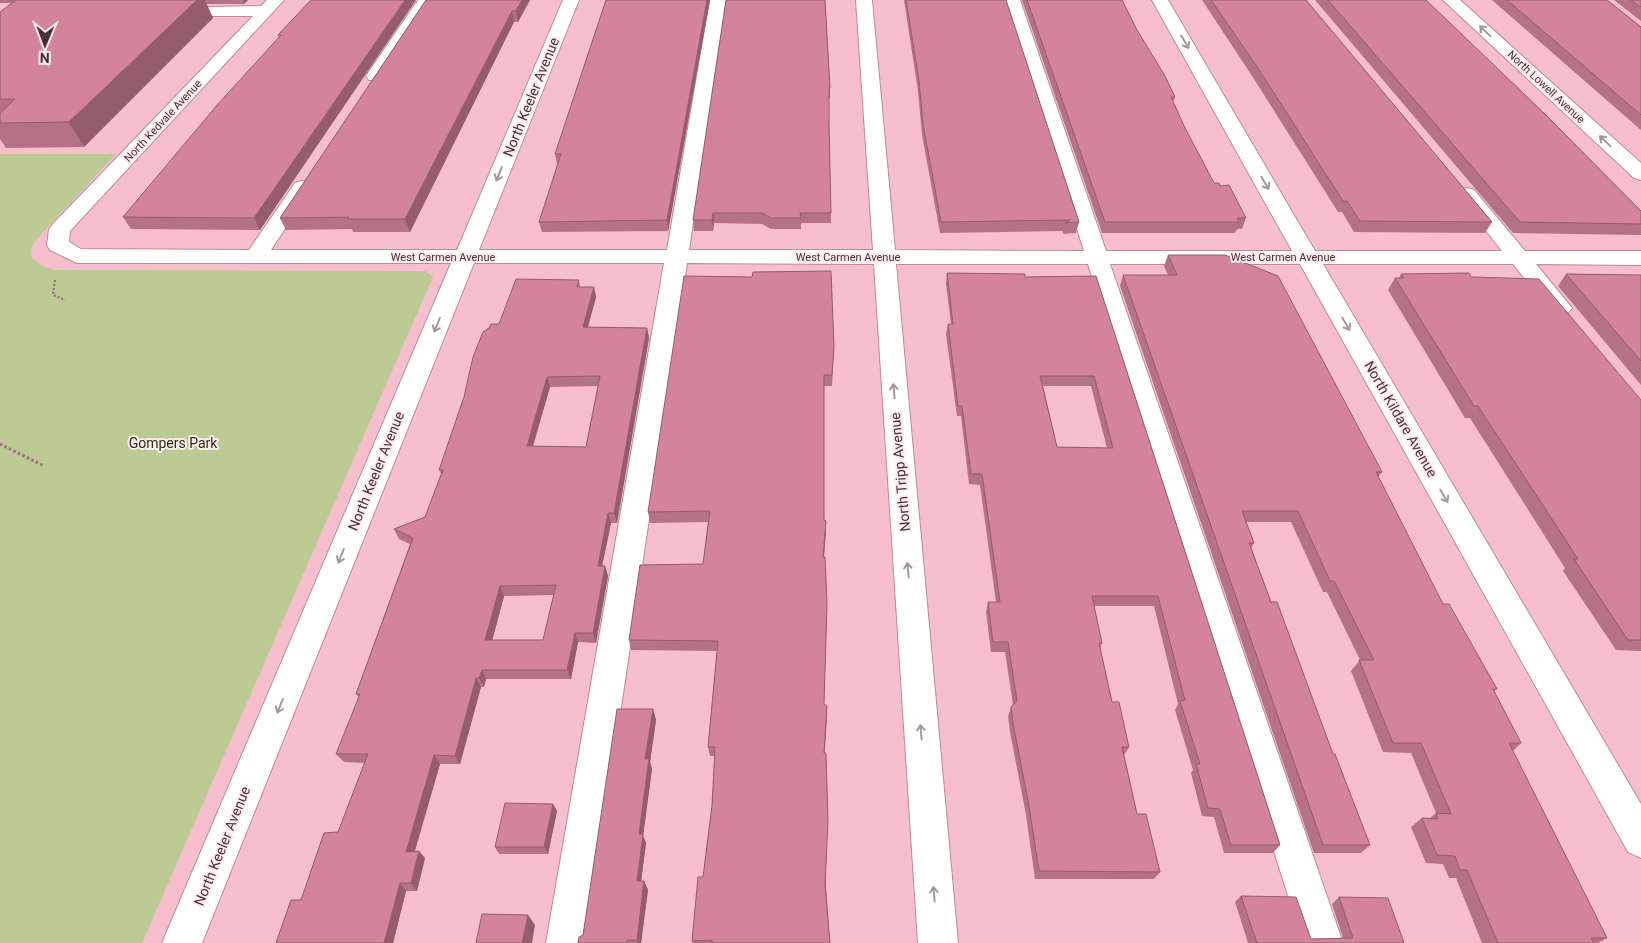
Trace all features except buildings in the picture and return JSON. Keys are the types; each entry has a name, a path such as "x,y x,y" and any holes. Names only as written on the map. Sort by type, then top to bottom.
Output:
{"street":[{"path":"366,90 426,0"},
{"name":"North Keeler Avenue","path":"182,943 571,0"},
{"path":"566,943 718,0"},
{"name":"North Tripp Avenue","path":"864,0 938,943"},
{"path":"1012,0 1095,258 1323,943"},
{"name":"North Kildare Avenue","path":"1160,0 1641,839"},
{"name":"North Lowell Avenue","path":"1451,0 1641,174"},
{"path":"154,11 271,5"},
{"name":"North Kedvale Avenue","path":"58,245 60,230 271,5"},
{"path":"255,257 312,171"},
{"path":"1454,179 1571,320"},
{"name":"West Carmen Avenue","path":"58,245 77,256 1641,258"}],"path":[{"path":"55,280 53,296 65,300"},
{"path":"0,444 44,466"}],"green space":[{"name":"Gompers Park","path":"0,154 116,154 35,241 31,250 32,258 42,266 55,270 425,271 433,277 142,943 0,943"}]}
